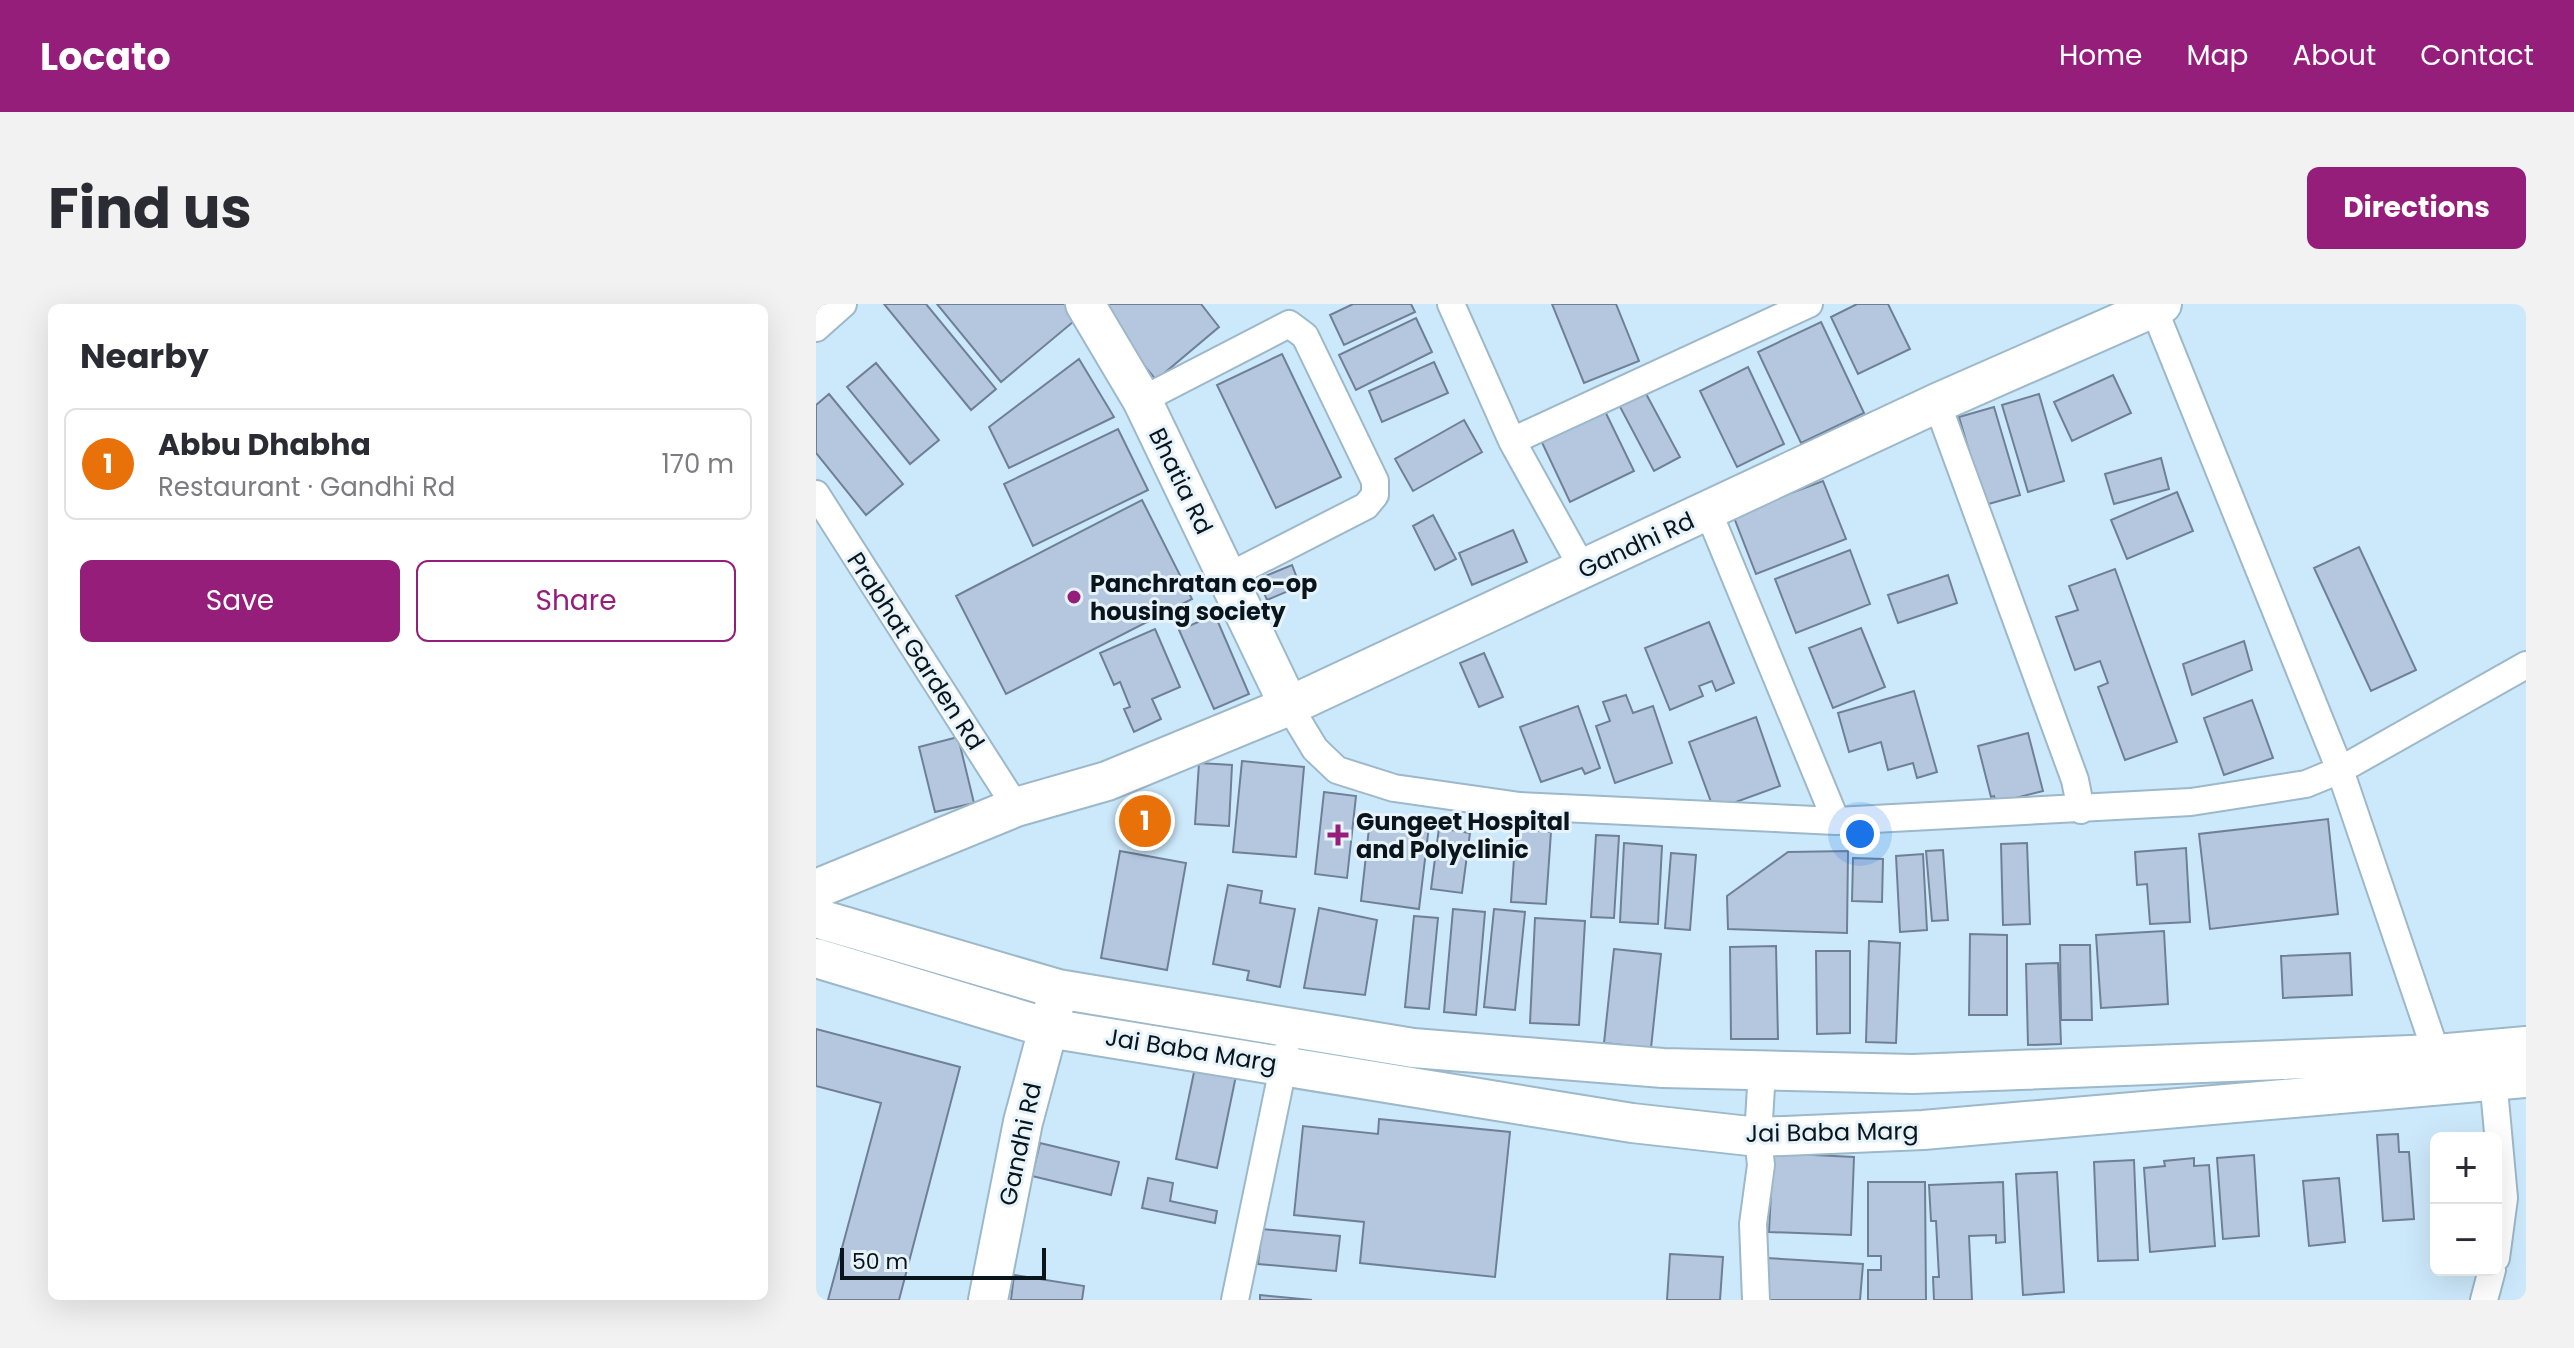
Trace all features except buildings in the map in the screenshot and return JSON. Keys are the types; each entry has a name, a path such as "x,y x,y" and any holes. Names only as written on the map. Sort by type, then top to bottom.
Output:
{"street":[{"path":"816,328 843,304"},
{"name":"Bhatia Rd","path":"1085,304 1142,400 1289,706"},
{"path":"1451,304 1512,441 1583,569"},
{"path":"1512,441 1809,304"},
{"path":"2156,305 2340,770 2442,1071"},
{"name":"Gandhi Rd","path":"816,889 1016,807 1107,781 1289,706 1937,403 2156,305"},
{"path":"1142,400 1289,324 1305,336 1375,481 1375,495 1366,506 1227,577"},
{"path":"1937,403 2075,780 2081,810"},
{"name":"Prabhat Garden Rd","path":"816,494 1016,807"},
{"path":"1708,511 1836,821"},
{"path":"1289,706 1315,749 1337,770 1394,788 1520,806 1836,821 2191,802 2306,784 2340,770 2526,665"},
{"name":"Jai Baba Marg","path":"816,918 1058,989 1413,1048 1663,1068 1913,1074 2442,1071"},
{"name":"Jai Baba Marg","path":"816,958 1048,1028 1632,1123 1758,1137 1923,1130 2509,1064"},
{"name":"Gandhi Rd","path":"988,1300 1023,1122 1058,989"},
{"path":"1235,1300 1292,1026"},
{"path":"2502,1213 2509,1064"},
{"path":"1756,1300 1753,1224 1761,1165 1758,1137 1762,1070"},
{"path":"2484,1300 2490,1276"}],"place":[{"name":"Panchratan co-op housing society","path":"1074,597"},
{"name":"Abbu Dhabha","path":"1145,821"},
{"name":"Gungeet Hospital and Polyclinic","path":"1338,835"}]}
